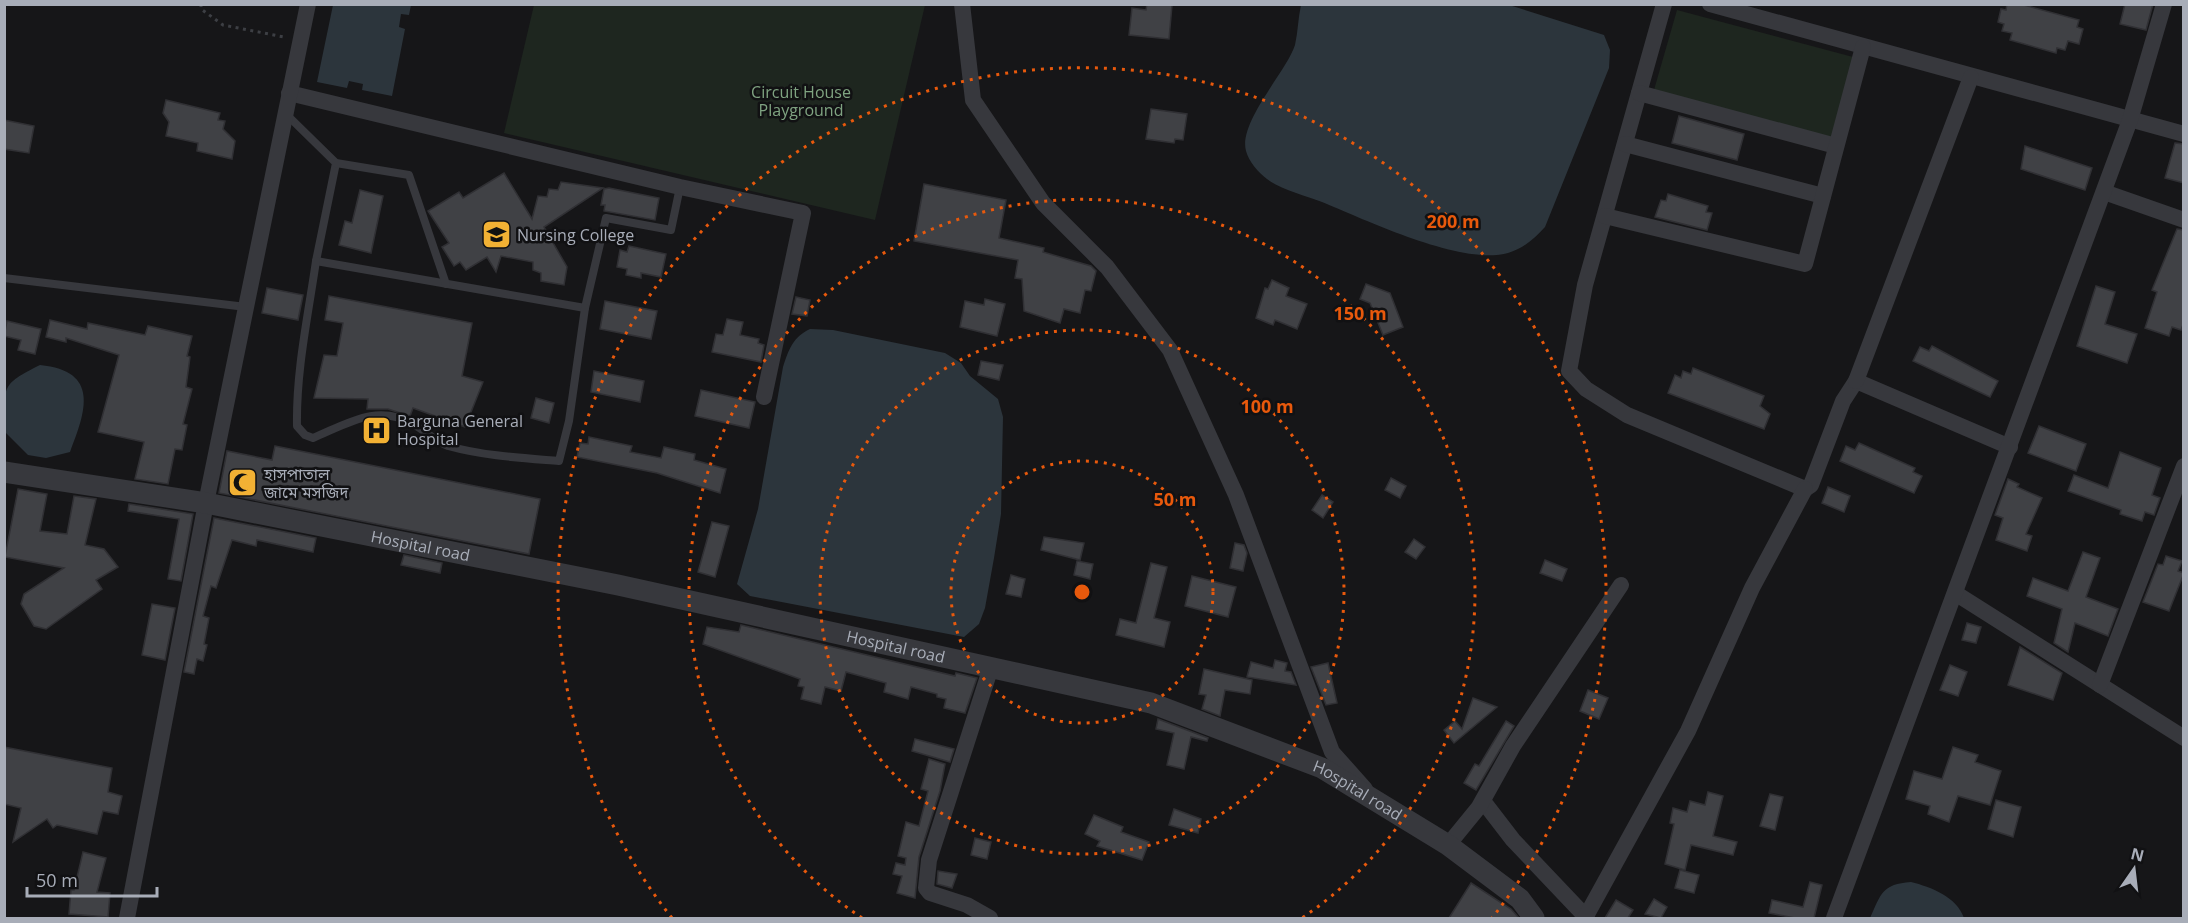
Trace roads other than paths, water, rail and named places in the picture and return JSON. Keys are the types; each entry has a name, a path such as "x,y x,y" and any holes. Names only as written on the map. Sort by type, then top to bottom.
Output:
{"street":[{"path":"127,918 206,503 308,4"},
{"path":"962,4 973,100 1043,203 1107,267 1170,350 1236,495 1332,752 1376,801"},
{"path":"1664,4 1585,285 1569,371 1586,389 1627,415 1804,489"},
{"path":"1710,4 2184,134"},
{"path":"1834,918 2130,120 2164,4"},
{"path":"1605,216 1805,264 1863,47"},
{"path":"1481,804 1586,918 1688,731 1752,588 1804,489 1811,485 1843,401 1856,381 1971,77"},
{"path":"290,93 680,187 803,213 764,397"},
{"path":"1640,93 1836,146"},
{"path":"1625,144 1823,196"},
{"path":"2104,192 2184,220"},
{"path":"1856,381 2010,447"},
{"path":"2100,685 2184,466"},
{"name":"Hospital road","path":"4,472 206,503 618,585 1151,704 1322,768 1376,801 1452,842 1520,899 1534,918"},
{"path":"1452,842 1481,804 1519,737 1621,585"},
{"path":"1955,593 2184,738"},
{"path":"990,918 968,904 930,893 926,888 929,860 991,667"}],"lane":[{"path":"285,114 336,163 409,175 446,284"},
{"path":"336,163 316,261 297,384 297,426 305,435 313,438 349,421 381,414 404,419 446,445 499,455 559,461 569,422 585,308 606,218 671,230 680,187"},
{"path":"316,261 585,308"},
{"path":"4,278 246,307"}],"place":[{"name":"Nursing College","path":"496,235"},
{"name":"Barguna General Hospital","path":"376,430"},
{"name":"হাসপাতাল জামে মসজিদ","path":"243,483"}],"park label":[{"name":"Circuit House Playground","path":"801,101"}]}
